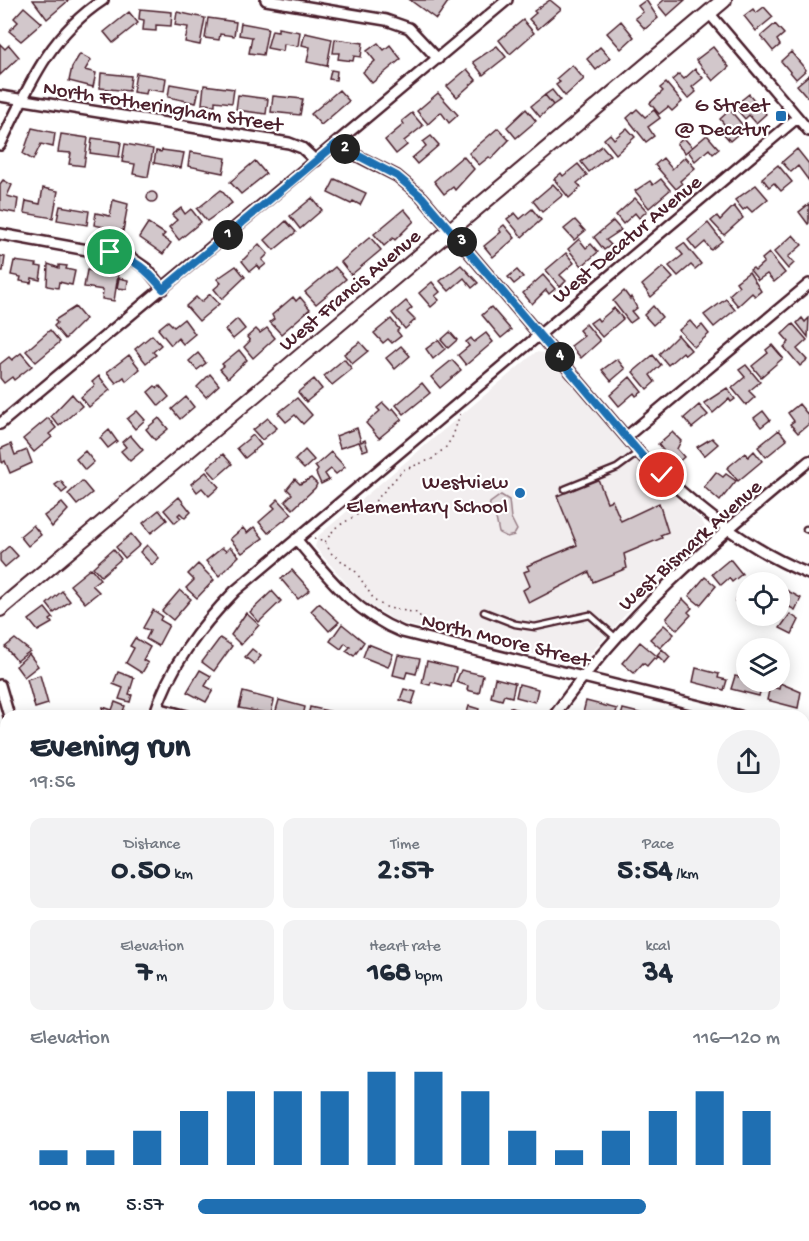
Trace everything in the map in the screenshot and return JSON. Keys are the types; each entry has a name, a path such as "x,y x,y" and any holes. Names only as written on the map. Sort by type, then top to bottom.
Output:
{"main road":[{"name":"West Francis Avenue","path":"0,609 724,0"}],"street":[{"path":"0,145 42,60 60,36 103,0"},
{"path":"266,0 386,20 409,28 438,59"},
{"path":"0,424 507,0"},
{"path":"709,13 809,131"},
{"name":"North Fotheringham Street","path":"0,96 289,143 302,148 316,161"},
{"name":"West Decatur Avenue","path":"156,710 172,672 208,619 234,591 797,118"},
{"path":"336,144 397,176 422,197 639,452 714,521 761,550 809,574"},
{"path":"0,234 131,258 147,269 163,289"},
{"path":"626,437 809,284"},
{"name":"West Bismark Avenue","path":"558,710 582,676 615,637 668,582 809,461"},
{"name":"North Moore Street","path":"296,539 344,596 378,623 402,632 716,710"},
{"path":"0,685 7,710"}],"lane":[{"path":"566,489 617,468 639,452"},
{"path":"484,612 515,624 535,627 590,615 615,637"}],"path":[{"path":"325,542 335,528 370,507 403,470 432,459 446,447 453,436 461,412"},
{"path":"314,540 325,542"},
{"path":"325,542 331,553 356,572 375,601 388,608 418,613 426,627"}],"shaded area":[{"name":"Westview Elementary School","path":"536,352 546,353 641,466 702,521 706,529 705,538 653,584 580,665 397,622 359,598 315,547 318,536"},
{"path":"501,495 509,500 511,518 517,530 514,535 507,537 499,533 496,518 489,510 490,503"}],"building":[{"path":"33,0 69,0 47,19"},
{"path":"410,0 444,0 448,2 436,19"},
{"path":"550,0 561,9 538,29 529,19 536,13 534,11"},
{"path":"646,0 658,18 645,29 635,18 643,12 638,6"},
{"path":"664,0 685,0 667,16 658,5"},
{"path":"24,7 42,23 21,41 9,31 18,22 14,18"},
{"path":"764,7 773,17 756,31 744,16 753,9 756,13"},
{"path":"140,9 172,12 171,26 156,25 156,31 143,30 144,20 139,19"},
{"path":"129,12 138,23 113,43 104,32"},
{"path":"177,12 205,18 200,45 185,42 188,27 175,25"},
{"path":"208,18 236,22 234,36 220,34 219,40 205,38"},
{"path":"523,20 534,33 510,54 499,40"},
{"path":"621,21 634,37 621,49 607,33"},
{"path":"241,23 268,28 263,55 249,53 252,37 239,35"},
{"path":"775,24 784,34 777,40 780,45 773,51 761,36"},
{"path":"278,28 300,32 298,46 284,44 283,51 267,48 272,30 278,31"},
{"path":"305,33 332,39 327,66 307,62 310,47 302,45"},
{"path":"335,39 363,43 361,57 354,56 353,61 338,59 339,53 333,53"},
{"path":"378,43 384,50 390,45 401,59 372,83 363,72 375,61 367,51"},
{"path":"0,44 5,49 9,45 19,57 0,75"},
{"path":"497,46 506,57 483,75 473,62"},
{"path":"600,47 610,58 596,70 587,59"},
{"path":"713,47 729,67 713,81 696,60"},
{"path":"791,52 806,70 796,79 781,61"},
{"path":"80,54 91,60 85,70 96,73 93,87 69,81 72,67"},
{"path":"572,65 584,79 565,96 556,85 560,82 557,78"},
{"path":"467,69 476,80 457,97 447,86"},
{"path":"695,69 703,78 692,87 696,92 688,99 672,80 679,74 684,79"},
{"path":"331,70 337,71 336,80 329,79"},
{"path":"101,73 131,76 129,91 100,88"},
{"path":"136,73 166,78 164,92 147,89 146,94 133,92"},
{"path":"809,75 809,99 797,85"},
{"path":"666,83 682,102 672,111 668,107 659,114 650,103 663,91 660,88"},
{"path":"170,84 199,89 196,103 168,97"},
{"path":"204,85 234,89 232,103 215,101 215,105 202,104"},
{"path":"339,90 349,101 321,125 311,114"},
{"path":"552,90 560,100 553,105 545,95"},
{"path":"438,93 458,115 449,123 441,112 428,124 417,111"},
{"path":"749,94 766,114 756,123 749,115 745,119 738,111 743,106 739,102"},
{"path":"238,95 268,99 266,114 236,110"},
{"path":"545,95 553,105 540,117 531,106"},
{"path":"273,96 303,99 300,115 271,112"},
{"path":"526,109 536,121 516,138 507,127"},
{"path":"637,109 645,117 654,110 660,118 648,127 654,136 646,142 627,118"},
{"path":"730,110 745,128 730,141 723,133 728,129 720,119"},
{"path":"412,113 423,126 404,141 407,145 396,154 385,140 404,124 402,121"},
{"path":"32,128 55,133 53,147 41,144 33,160 23,154"},
{"path":"498,128 509,140 491,159 489,157 479,165 469,153"},
{"path":"627,128 635,137 616,154 604,139 610,134 614,139"},
{"path":"61,134 88,138 84,166 69,164 71,153 58,152"},
{"path":"707,135 719,149 713,154 709,149 695,161 688,151"},
{"path":"431,136 439,145 417,164 412,158 426,146 423,142"},
{"path":"92,138 121,142 119,157 90,153"},
{"path":"684,138 692,147 685,153 677,144"},
{"path":"125,144 153,149 148,177 133,174 135,164 122,162"},
{"path":"602,146 610,155 589,172 581,162"},
{"path":"797,149 809,164 809,181 798,166 791,172 782,162"},
{"path":"162,150 184,153 181,168 154,163 156,151 161,152"},
{"path":"190,152 226,158 223,173 188,166"},
{"path":"463,156 474,169 455,190 453,187 444,194 434,181"},
{"path":"685,157 695,168 680,181 682,184 676,189 655,165 663,158 672,169"},
{"path":"255,161 266,174 241,194 230,182"},
{"path":"578,164 587,175 577,183 581,187 569,198 554,179 561,173 563,176"},
{"path":"778,165 792,182 781,191 774,183 769,187 762,178"},
{"path":"335,179 366,193 360,205 353,201 351,204 328,193"},
{"path":"661,179 670,190 649,208 635,191 650,181 653,185"},
{"path":"3,180 12,185 7,196 18,199 16,213 0,210 0,184"},
{"path":"553,184 563,195 542,212 533,201"},
{"path":"756,185 768,199 752,212 747,207 743,210 735,200"},
{"path":"43,188 58,191 53,218 24,213 26,201 40,204"},
{"path":"221,190 232,203 207,221 197,209"},
{"path":"152,192 156,193 156,201 152,202 148,201 147,197 148,193"},
{"path":"312,198 322,210 300,229 290,216"},
{"path":"635,198 647,211 639,218 635,213 623,224 616,215"},
{"path":"113,200 128,204 123,231 94,225 96,213 110,216"},
{"path":"809,204 809,223 808,224 799,212"},
{"path":"60,206 89,211 87,225 57,220"},
{"path":"734,206 743,218 724,235 711,221 717,216 720,220"},
{"path":"181,208 185,214 191,209 201,222 179,240 169,227 177,220 172,215"},
{"path":"404,209 414,221 395,240 393,238 384,246 374,234"},
{"path":"532,209 541,220 522,237 507,219 515,213 520,219"},
{"path":"575,220 585,231 574,240 564,229"},
{"path":"286,221 296,232 274,250 265,240"},
{"path":"613,221 621,230 606,240 611,245 604,250 594,237"},
{"path":"148,223 165,234 162,237 171,243 163,254 139,237"},
{"path":"708,223 722,241 711,250 705,242 696,250 688,240"},
{"path":"504,225 515,238 493,257 484,246 501,232 499,229"},
{"path":"793,235 802,245 788,257 794,263 788,269 774,252"},
{"path":"370,237 381,250 351,275 341,262"},
{"path":"579,239 586,248 591,244 598,252 582,266 568,249"},
{"path":"684,243 701,264 695,269 691,265 678,276 669,266 683,255 677,248"},
{"path":"259,244 268,254 262,260 266,264 260,269 257,265 250,271 242,261"},
{"path":"566,253 574,263 560,275 566,281 560,287 546,270"},
{"path":"769,253 785,273 774,282 767,274 758,280 750,270 753,268 755,270 764,262 762,259"},
{"path":"0,256 5,257 3,271 0,271"},
{"path":"14,261 37,264 36,266 42,267 40,280 32,278 31,283 20,281 21,277 11,275"},
{"path":"48,264 59,268 59,265 67,266 66,269 75,271 72,285 59,282 58,288 47,286"},
{"path":"461,265 478,283 472,288 464,278 449,291 440,281"},
{"path":"236,266 245,277 222,299 214,289 221,283 217,279"},
{"path":"335,267 346,279 316,304 305,292"},
{"path":"663,267 673,278 651,297 642,285"},
{"path":"87,270 118,275 114,301 102,299 103,290 84,287"},
{"path":"517,270 523,277 514,284 508,277"},
{"path":"749,272 761,291 755,296 752,293 738,306 729,295 739,286 736,282"},
{"path":"543,275 555,289 549,294 546,290 532,304 523,293"},
{"path":"119,278 128,280 127,289 117,288"},
{"path":"432,282 440,292 435,296 439,300 431,307 419,293"},
{"path":"624,291 630,299 631,297 637,308 632,312 637,318 630,323 613,301"},
{"path":"210,294 219,304 199,321 186,306 196,297 201,302"},
{"path":"293,297 296,301 300,297 310,309 281,334 270,322 274,319 272,315"},
{"path":"726,299 735,310 714,327 704,315"},
{"path":"406,301 412,308 407,312 415,320 405,329 392,313"},
{"path":"653,306 662,317 653,325 644,315"},
{"path":"75,307 85,319 65,339 54,326 57,323 55,320"},
{"path":"491,307 511,330 501,338 482,315"},
{"path":"614,308 623,319 602,337 590,323 597,318 599,321"},
{"path":"802,318 805,322 809,318 808,337 797,323"},
{"path":"184,319 195,334 183,344 178,338 171,345 158,329 168,321 174,327"},
{"path":"237,319 245,329 233,339 225,330"},
{"path":"391,319 399,329 397,331 401,336 392,343 388,339 383,343 374,333"},
{"path":"690,321 697,329 702,325 709,334 694,347 679,330"},
{"path":"586,324 600,341 581,358 571,346 584,336 579,330"},
{"path":"793,324 807,340 797,349 807,360 800,366 784,347 789,342 782,334"},
{"path":"267,328 275,338 253,358 244,347 250,341 247,337 256,329 260,333"},
{"path":"50,330 60,342 36,362 26,351"},
{"path":"450,332 457,340 448,348 441,340"},
{"path":"486,333 493,342 466,365 458,355 469,346 466,342 471,338 474,342"},
{"path":"152,335 161,345 153,352 156,355 146,363 135,349"},
{"path":"678,335 691,350 685,355 683,352 668,365 659,354"},
{"path":"438,340 445,349 433,359 426,349"},
{"path":"360,342 368,351 352,364 344,354"},
{"path":"772,345 783,358 761,377 752,366 768,353 766,350"},
{"path":"401,346 410,356 395,369 386,358"},
{"path":"239,350 247,360 228,378 220,369 224,366 222,364"},
{"path":"21,353 32,366 14,380 12,377 4,383 0,378 0,364 9,357 12,360"},
{"path":"198,353 206,363 197,370 189,361"},
{"path":"129,355 140,369 126,381 124,377 116,383 107,372"},
{"path":"653,355 661,365 650,375 655,382 647,389 633,372"},
{"path":"344,359 352,369 332,385 324,376"},
{"path":"617,359 625,369 611,381 602,370"},
{"path":"452,360 461,370 440,388 431,377"},
{"path":"746,365 760,382 749,391 755,397 746,405 732,388 745,377 739,370"},
{"path":"210,374 219,385 206,397 197,387"},
{"path":"99,376 110,390 89,407 81,397 95,385 92,382"},
{"path":"630,377 642,392 636,396 634,393 619,406 610,395"},
{"path":"314,379 322,389 306,402 298,392"},
{"path":"422,383 430,393 404,414 396,405"},
{"path":"155,386 158,388 160,386 169,397 159,406 148,392"},
{"path":"727,388 735,399 731,402 729,399 713,413 704,403"},
{"path":"72,394 82,406 59,426 51,416"},
{"path":"186,397 194,407 180,419 172,409"},
{"path":"297,398 312,415 303,424 295,415 286,422 278,413"},
{"path":"383,403 390,410 393,408 402,419 379,438 366,423 380,411 377,408"},
{"path":"799,404 809,416 809,424 798,433 790,424 794,421 788,413"},
{"path":"699,405 708,415 692,428 684,418"},
{"path":"137,411 145,420 135,429 127,419"},
{"path":"763,411 770,420 761,427 754,418"},
{"path":"48,418 56,428 49,434 52,437 34,452 23,439"},
{"path":"159,418 168,429 155,440 146,429"},
{"path":"268,418 277,428 262,440 253,430"},
{"path":"357,428 361,442 365,440 368,449 363,451 359,442 340,448 336,436"},
{"path":"109,430 117,441 108,448 100,438"},
{"path":"779,430 787,440 766,457 758,447"},
{"path":"672,432 681,441 677,449 684,457 675,465 658,444"},
{"path":"130,435 143,450 130,461 121,451 126,447 122,442"},
{"path":"253,435 261,445 245,458 237,448"},
{"path":"712,438 718,444 704,456 697,447"},
{"path":"11,444 15,455 27,450 32,463 10,473 5,461 2,463 0,449"},
{"path":"305,450 314,460 304,469 295,460"},
{"path":"85,451 94,462 85,470 76,459"},
{"path":"754,451 762,461 738,481 727,468 745,453 748,457"},
{"path":"331,452 345,467 336,474 331,469 325,474 329,480 321,484 315,466"},
{"path":"223,454 232,464 216,478 207,468"},
{"path":"206,472 219,487 209,496 202,488 197,492 191,484"},
{"path":"716,472 723,477 726,474 736,481 720,501 704,487"},
{"path":"311,478 317,484 315,488 293,509 285,501 292,494 287,489 295,479 300,484"},
{"path":"598,479 607,502 612,500 621,521 659,503 668,532 660,535 662,538 624,554 627,568 593,582 589,572 529,603 523,590 530,586 524,572 529,570 527,566 577,545 557,496"},
{"path":"61,481 67,489 62,493 55,485"},
{"path":"82,481 92,493 77,505 68,494"},
{"path":"179,497 191,512 185,518 180,513 178,515 181,518 175,523 164,510"},
{"path":"278,499 292,514 268,533 259,522 275,508 272,505"},
{"path":"62,503 68,510 52,527 44,516"},
{"path":"159,510 167,520 151,533 143,523"},
{"path":"33,525 41,535 28,546 20,536"},
{"path":"254,527 263,538 242,553 230,539 243,528 247,533"},
{"path":"131,534 140,545 125,558 116,547"},
{"path":"147,545 159,558 152,565 140,552"},
{"path":"9,546 18,556 5,567 0,561 0,554"},
{"path":"230,547 239,556 219,576 206,561 222,548 226,551"},
{"path":"113,549 121,559 101,576 93,567"},
{"path":"730,559 740,572 736,572 736,579 732,582 729,578 721,585 712,574"},
{"path":"198,564 214,580 197,598 186,588 194,580 188,574"},
{"path":"91,568 100,579 92,585 99,592 85,603 70,585"},
{"path":"292,570 310,590 298,599 281,579"},
{"path":"705,577 716,586 700,605 689,596"},
{"path":"180,590 191,599 173,620 162,611"},
{"path":"62,591 70,601 54,613 47,604"},
{"path":"272,591 281,601 259,622 250,612"},
{"path":"790,592 801,598 795,610 790,607"},
{"path":"683,599 692,608 688,612 691,615 677,630 666,619"},
{"path":"319,603 339,622 329,631 311,611"},
{"path":"45,608 53,618 50,620 52,623 38,631 29,620"},
{"path":"153,610 162,616 160,620 169,625 158,646 146,639 150,631 143,628"},
{"path":"246,613 259,625 241,645 231,635"},
{"path":"790,614 799,620 792,634 780,628 790,626"},
{"path":"342,624 364,642 354,656 346,651 350,647 345,643 341,649 330,641"},
{"path":"664,625 674,634 660,648 650,639"},
{"path":"135,638 150,647 143,660 148,663 142,673 126,663 134,648 130,646"},
{"path":"220,638 232,646 214,671 202,662"},
{"path":"15,639 30,651 17,661 5,647"},
{"path":"640,642 658,657 647,666 643,663 634,673 622,663"},
{"path":"368,644 393,654 388,667 363,657"},
{"path":"252,649 261,656 254,664 245,657"},
{"path":"662,649 670,657 665,663 657,655"},
{"path":"29,654 38,666 24,677 16,666"},
{"path":"398,655 420,659 416,674 407,672 405,678 393,675"},
{"path":"427,661 456,668 451,687 431,682 430,685 422,683"},
{"path":"696,668 719,674 718,678 727,680 724,690 693,682"},
{"path":"200,670 211,676 205,686 213,690 206,702 187,692"},
{"path":"461,670 483,675 479,693 467,690 468,686 456,682"},
{"path":"118,672 134,678 129,694 132,695 130,702 119,699 123,688 113,684"},
{"path":"40,675 48,704 35,708 27,679"},
{"path":"735,676 736,676 736,690 731,689"},
{"path":"495,678 515,683 512,697 504,695 502,700 491,697"},
{"path":"519,684 538,689 535,702 516,697"},
{"path":"790,687 801,692 798,708 767,700 769,692 790,692"},
{"path":"404,689 416,692 412,704 400,700"},
{"path":"243,692 274,700 272,710 239,708"},
{"path":"743,692 760,692 759,696"},
{"path":"279,700 305,707 304,710 276,710"},
{"path":"586,701 617,709 617,710 584,710"},
{"path":"115,702 125,706 123,710 112,710"},
{"path":"469,706 479,709 479,710 468,710"}],"place":[{"name":"G Street @ Decatur","path":"781,116"},
{"name":"Westview Elementary School","path":"520,493"}],"route":[{"path":"110,252 131,258 147,269 163,289 336,144 397,176 422,197 643,457 662,475"}]}
